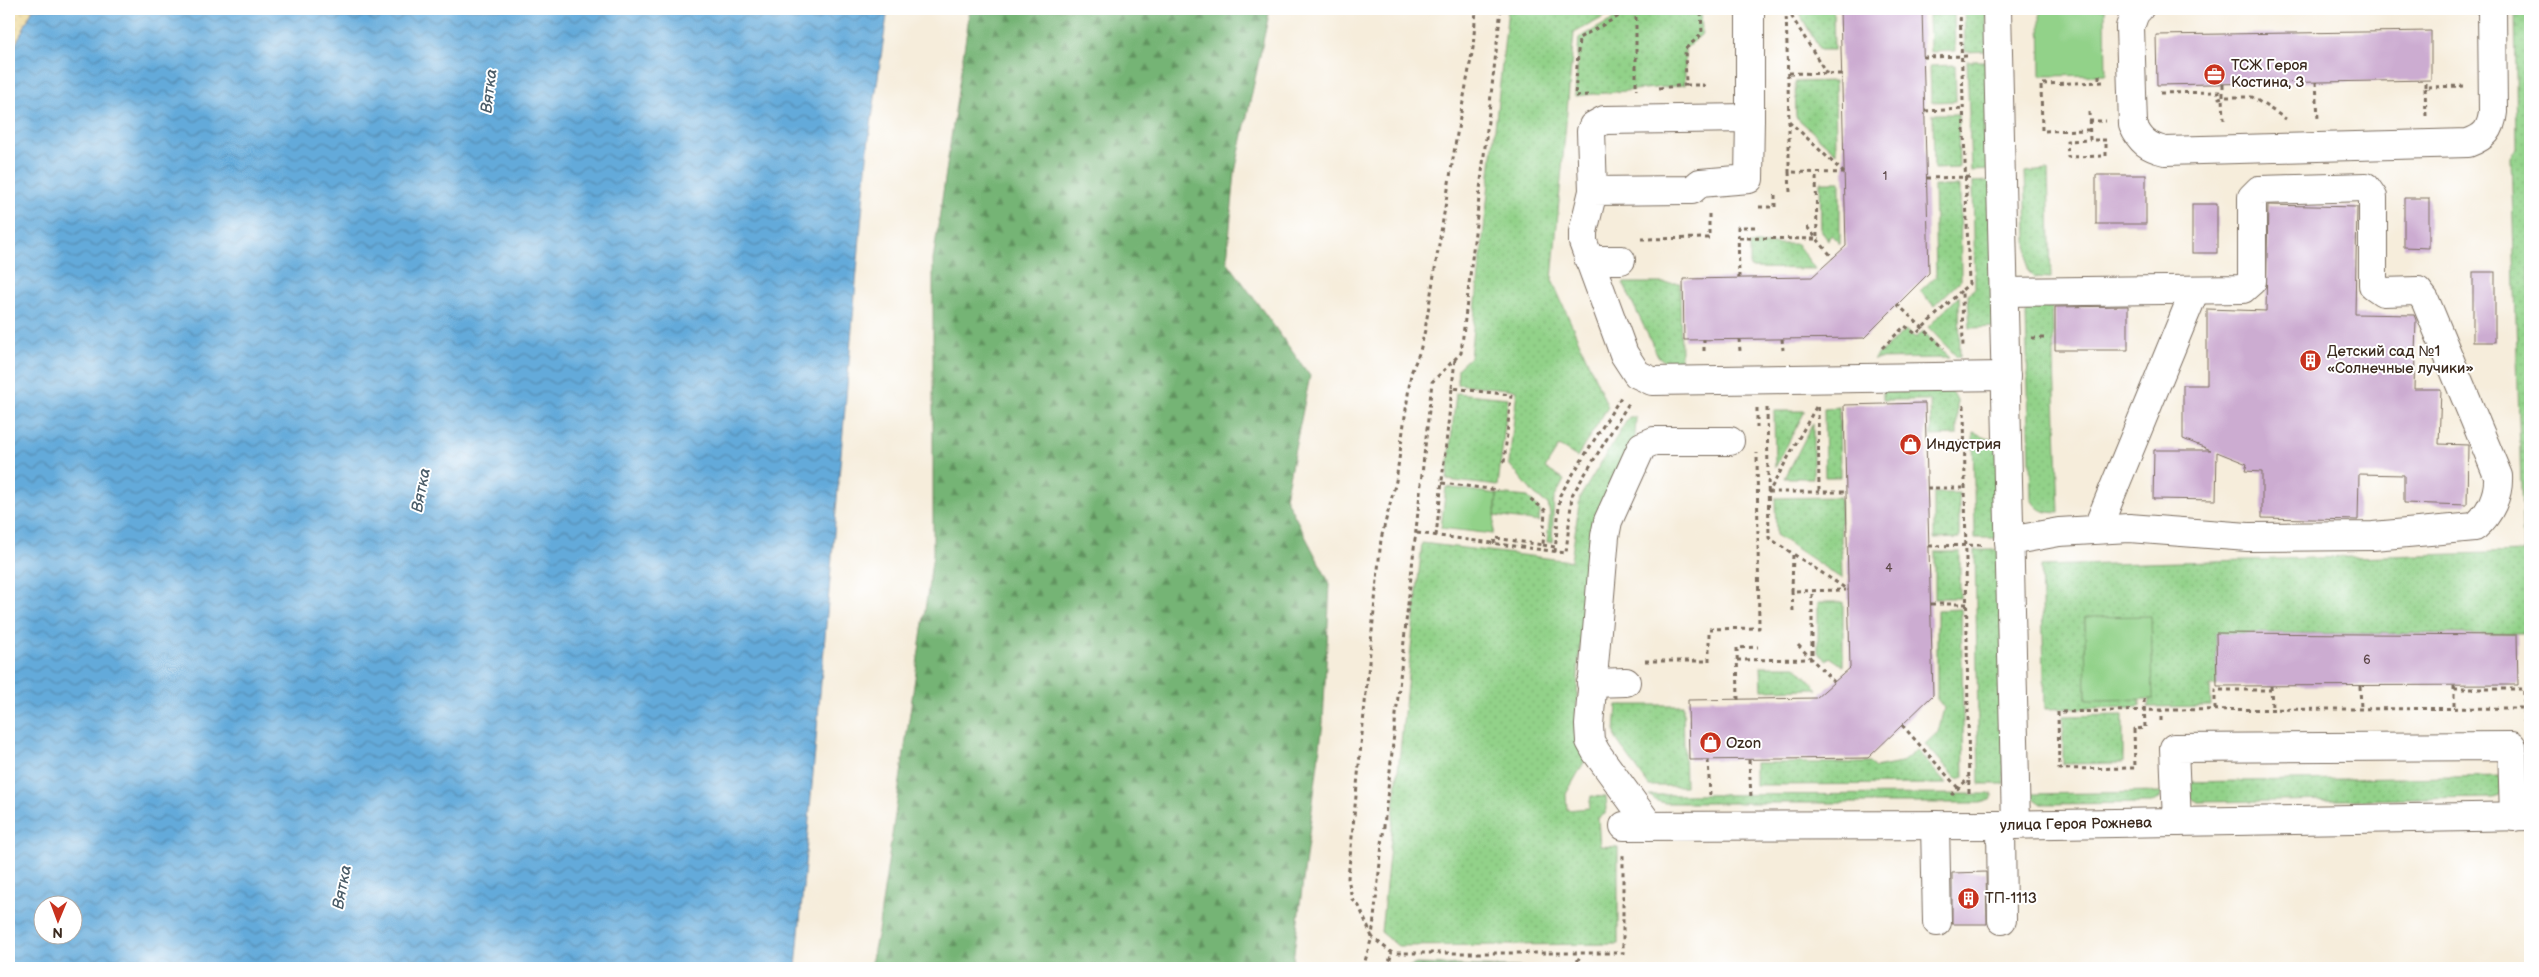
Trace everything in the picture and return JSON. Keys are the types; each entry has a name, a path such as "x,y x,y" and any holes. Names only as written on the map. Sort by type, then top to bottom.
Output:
{"street":[{"path":"1593,191 1692,190 1700,183 1749,179 1750,9"},
{"path":"1997,9 2009,543 2009,825 2002,920"},
{"path":"2148,12 2135,13 2130,27 2133,125 2138,136 2150,148 2165,151 2468,143 2482,138 2491,128 2493,112 2492,9"},
{"path":"1750,118 1598,122 1591,131 1593,191 1583,232 1608,260 1619,343 1630,366 1638,374 1652,381 2006,376"},
{"path":"2004,292 2243,289 2252,281 2252,197 2258,190 2366,187 2373,197 2373,285 2383,292 2418,292 2425,300 2498,476 2498,489 2485,518 2476,527 2374,536 2248,537 2129,528 2097,529 2059,532 2009,543"},
{"path":"2097,529 2195,290"},
{"path":"1637,826 1590,741 1591,683 1608,521 1638,451 1642,446 1654,441 1730,441"},
{"path":"1591,683 1633,671"},
{"path":"2176,822 2174,748 2512,746 2522,817"},
{"name":"улица Героя Рожнева","path":"1637,826 1935,826 2522,817"},
{"path":"1935,826 1938,922"}],"path":[{"path":"1476,9 1474,48 1457,134 1425,330 1420,351 1411,373 1396,481 1381,539 1348,878 1352,899 1359,906 1372,937 1392,953 1623,953 1637,826"},
{"path":"1362,968 1372,937 1432,382 1461,353 1501,9"},
{"path":"1592,94 1575,96 1579,38 1632,9"},
{"path":"1636,9 1636,90"},
{"path":"1656,88 1686,85 1685,49 1702,34 1701,9"},
{"path":"1787,9 1790,192"},
{"path":"1787,9 1827,74"},
{"path":"2148,12 2416,9"},
{"path":"1923,57 1998,55"},
{"path":"1788,73 1841,74"},
{"path":"2099,75 2099,83"},
{"path":"2426,80 2426,118"},
{"path":"2089,130 2042,131 2041,84 2106,82 2106,92"},
{"path":"2316,82 2318,121"},
{"path":"2215,123 2224,123 2223,84"},
{"path":"2425,87 2472,86"},
{"path":"1627,91 1646,89"},
{"path":"2150,93 2218,92 2219,98 2252,97 2290,122 2281,122"},
{"path":"1925,111 1964,110"},
{"path":"2106,111 2107,121"},
{"path":"2089,112 2090,140"},
{"path":"2416,118 2434,118"},
{"path":"2309,121 2328,120"},
{"path":"1788,121 1844,173 1789,172"},
{"path":"2090,140 2106,140 2106,156 2068,157 2067,141 2090,140"},
{"path":"1816,173 1817,239"},
{"path":"1926,178 2001,175"},
{"path":"1751,207 1775,207 1775,188"},
{"path":"1608,260 1615,239 1709,238 1709,207"},
{"path":"1739,278 1738,227 1759,227"},
{"path":"1807,227 1833,258"},
{"path":"1738,238 1817,239"},
{"path":"1878,351 1905,326 1916,334 1962,290"},
{"path":"1897,304 1951,355"},
{"path":"1436,536 1455,358"},
{"path":"1767,380 1769,538 1848,590 1792,591"},
{"path":"1452,388 1511,395 1504,463"},
{"path":"1555,552 1560,495 1623,394"},
{"path":"1769,492 1818,404 1819,492"},
{"path":"1757,406 1757,436"},
{"path":"1926,442 1965,442"},
{"path":"1633,671 1709,661 1709,629 1760,628 1757,446"},
{"path":"1442,483 1498,490"},
{"path":"1927,488 1965,488"},
{"path":"1769,492 1846,492"},
{"path":"1528,497 1545,510 1542,545"},
{"path":"1494,544 1495,538 1555,547"},
{"path":"1929,546 2009,543"},
{"path":"1793,553 1793,611"},
{"path":"1812,591 1812,659"},
{"path":"1931,604 1967,604"},
{"path":"1798,645 1834,682"},
{"path":"1738,700 1737,648 1758,647"},
{"path":"1737,660 1812,659"},
{"path":"2360,686 2361,709"},
{"path":"2215,709 2215,690 2271,688 2272,709"},
{"path":"2454,709 2454,688 2524,690 2524,708"},
{"path":"2144,699 2144,710 2145,728 2134,729 2135,768 2059,769 2058,712 2144,710 2161,710"},
{"path":"1902,725 1958,788"},
{"path":"1708,760 1710,795"},
{"path":"1749,760 1752,826"},
{"path":"1951,794 1969,778"},
{"path":"1387,968 1392,953"},
{"path":"1573,968 1582,954"}],"green space":[{"path":"970,9 1270,9 1235,172 1227,261 1310,376 1285,497 1330,584 1323,723 1292,968 870,968 878,931 933,555 933,260"},
{"path":"1508,9 1545,9 1571,13 1587,9 1619,9 1574,33 1552,280 1608,407 1577,457 1559,446 1545,468 1564,480 1554,499 1552,542 1547,542 1550,515 1548,504 1535,495 1509,464 1517,390 1457,384 1458,368 1470,357"},
{"path":"1632,9 1701,9 1702,34 1685,49 1685,85 1575,96 1579,38"},
{"path":"1797,9 1833,9 1834,50 1820,50"},
{"path":"1964,9 1986,9 1987,51 1965,52"},
{"path":"2040,9 2105,9 2106,75 2041,76"},
{"path":"2515,9 2530,9 2530,634 2216,633 2217,686 2210,686 2211,706 2148,707 2149,699 2152,699 2085,617 2086,699 2140,699 2140,707 2045,709 2041,566 2523,552 2511,157 2517,147"},
{"path":"1929,15 1954,15 1955,51 1930,52"},
{"path":"1967,61 1988,61 1991,170 1971,171"},
{"path":"1955,65 1956,101 1931,102 1930,66"},
{"path":"1835,81 1836,153 1796,117 1795,82"},
{"path":"1933,114 1958,114 1959,168 1934,169"},
{"path":"2048,170 2051,278 2034,277 2028,271 2025,172"},
{"path":"1991,181 1995,327 1970,328 1968,294 1975,288 1973,182"},
{"path":"1820,182 1840,182 1840,244 1831,235 1828,240 1821,231"},
{"path":"1934,186 1960,186 1961,280 1934,306 1920,291 1936,276"},
{"path":"1750,244 1797,244 1815,269 1750,268"},
{"path":"1623,283 1680,283 1681,362 1666,363 1658,356"},
{"path":"1959,296 1960,357 1957,357 1928,327"},
{"path":"2052,301 2059,513 2042,511 2036,507 2031,499 2026,314 2029,307"},
{"path":"1905,330 1916,338 1923,331 1949,358 1873,359"},
{"path":"1883,388 1950,389 1957,400 1957,435 1931,436 1930,400 1883,400"},
{"path":"1456,393 1508,398 1498,486 1447,480"},
{"path":"1839,407 1840,477 1825,477 1824,408"},
{"path":"1774,411 1805,411 1775,468"},
{"path":"1629,417 1636,417 1635,439 1598,512 1579,656 1575,735 1587,757 1566,794 1567,810 1589,808 1591,796 1606,797 1607,808 1605,814 1598,818 1600,846 1618,847 1618,944 1398,946 1381,932 1422,543 1571,561 1580,497"},
{"path":"1813,423 1813,478 1785,478"},
{"path":"1973,432 1992,439 1998,449 2001,538 1975,538"},
{"path":"1446,487 1497,494 1493,534 1441,528"},
{"path":"1934,493 1959,493 1959,538 1934,539"},
{"path":"1497,494 1528,497 1540,511 1539,522 1495,516"},
{"path":"1840,497 1842,579 1776,535 1775,498"},
{"path":"1975,550 2000,550 2004,784 1979,784"},
{"path":"1935,552 1960,552 1960,598 1935,598"},
{"path":"1818,602 1843,602 1843,666 1830,657 1827,660 1818,653"},
{"path":"1961,609 1964,777 1957,779 1925,744 1938,732 1944,708 1937,699 1937,610"},
{"path":"2151,616 2153,699 2086,700 2085,617"},
{"path":"1761,666 1796,666 1818,689 1762,690"},
{"path":"1617,705 1683,705 1685,786 1649,786 1616,739"},
{"path":"2123,715 2123,763 2063,764 2063,716"},
{"path":"1917,750 1946,784 1755,785 1755,763 1870,763 1875,768 1901,763"},
{"path":"2503,776 2501,796 2494,798 2198,802 2189,798 2186,782"},
{"path":"2162,792 2160,798 2151,803 2042,804 2028,794"},
{"path":"1993,794 1990,800 1980,803 1665,803 1657,801 1649,795"},
{"path":"1416,964 1542,968 1405,968"}],"sand":[{"path":"9,9 33,9 9,58"}],"water":[{"name":"Вятка","path":"33,9 888,9 868,146 796,968 9,968 9,58"}],"building":[{"path":"1840,9 1922,9 1929,273 1864,338 1684,340 1683,279 1812,277 1846,246"},
{"path":"2431,31 2431,80 2157,85 2156,35"},
{"path":"2096,175 2146,175 2146,224 2096,224"},
{"path":"2404,198 2429,198 2429,248 2404,247"},
{"path":"2192,204 2217,204 2217,253 2192,253"},
{"name":"Детский сад №1 «Солнечные лучики»","path":"2268,205 2357,207 2355,314 2414,315 2416,320 2414,389 2441,389 2439,444 2468,445 2467,505 2404,503 2404,475 2359,474 2358,520 2262,518 2262,472 2245,471 2247,464 2217,452 2216,500 2153,499 2154,450 2211,450 2183,439 2183,385 2207,385 2207,309 2266,311"},
{"path":"2473,272 2495,272 2495,342 2473,342"},
{"path":"2128,306 2128,350 2055,350 2055,307"},
{"path":"1925,403 1933,695 1868,758 1689,760 1688,700 1816,698 1850,668 1844,405"},
{"path":"2216,633 2517,635 2518,685 2217,686"},
{"name":"ТП-1113","path":"1986,872 1987,924 1952,924 1952,873"}],"place":[{"name":"ТСЖ Героя Костина, 3","path":"2215,74"},
{"name":"Детский сад №1 «Солнечные лучики»","path":"2311,360"},
{"name":"Индустрия","path":"1910,444"},
{"name":"Ozon","path":"1710,743"},
{"name":"ТП-1113","path":"1969,898"}]}
